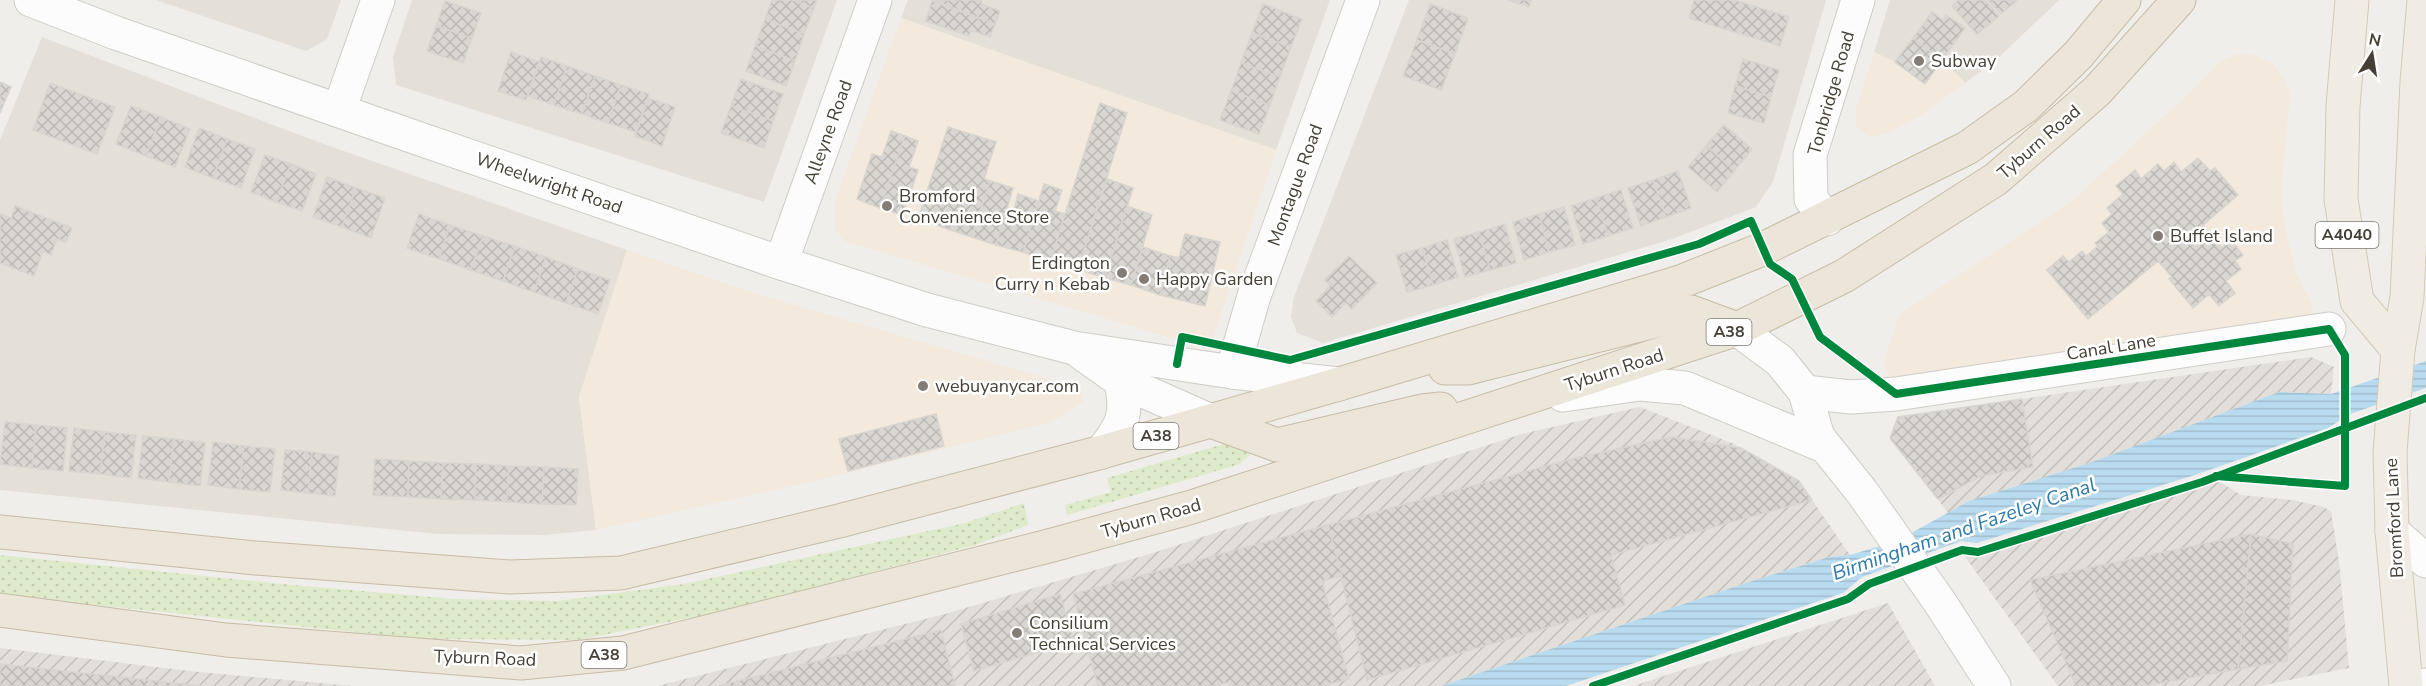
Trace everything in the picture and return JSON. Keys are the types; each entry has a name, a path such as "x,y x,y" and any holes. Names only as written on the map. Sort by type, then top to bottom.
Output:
{"highway":[{"name":"Tyburn Road","path":"0,532 256,558 510,577 621,573 839,521 1102,452 1339,384 1680,282 1763,249 1967,148 2026,106 2078,55 2124,0"},
{"name":"Tyburn Road","path":"0,610 226,640 521,663 623,653 1045,548 1192,507 1737,329 1844,276 1996,179 2097,91 2179,0"},
{"path":"1393,367 1468,368 1691,312 1737,329"},
{"path":"1211,421 1277,445 1422,411 1515,402"}],"main road":[{"path":"2329,0 2350,35"},
{"name":"A4040","path":"2352,0 2343,106 2341,199 2357,301 2398,350"},
{"name":"Bromford Lane","path":"2406,686 2392,531 2390,452 2398,350 2407,297 2416,82 2424,0"}],"street":[{"name":"Wheelwright Road","path":"31,0 116,33 781,263 927,310 1074,348 1232,372 1339,384"},
{"path":"339,110 378,0"},
{"name":"Alleyne Road","path":"781,263 875,0"},
{"name":"Montague Road","path":"1232,372 1254,296 1363,0"},
{"name":"Tonbridge Road","path":"1827,219 1811,199 1810,155 1858,0"},
{"path":"1737,329 1780,361 1805,392 1818,437 1862,492 1939,601 1994,686"},
{"name":"Canal Lane","path":"1805,392 1851,397 1896,394 2329,329"},
{"name":"Wheelwright Road","path":"1074,348 1121,381 1211,421"},
{"path":"1102,452 1120,428 1125,404 1121,381"},
{"path":"1515,402 1640,384 1684,388 1824,446"},
{"path":"2392,531 2426,561"}],"shaded area":[{"path":"156,0 341,0 327,39 306,51"},
{"path":"412,0 837,0 764,202 396,85 393,57"},
{"path":"908,0 1330,0 1276,150 901,18"},
{"path":"1409,0 1826,0 1773,182 1756,207 1672,239 1323,343 1297,333 1291,317 1294,297"},
{"path":"1890,0 2059,0 1996,60 1965,83 1942,60 1913,38 1895,62 1874,52"},
{"path":"901,18 1276,150 1209,349 844,241 835,229 835,201"},
{"path":"42,37 318,142 627,250 579,397 596,530 545,535 437,534 0,490 0,140"},
{"path":"1913,38 1942,60 1965,83 1918,117 1888,133 1872,137 1860,131 1855,123 1856,110 1874,52 1895,62"},
{"path":"2237,54 2255,55 2273,64 2284,78 2290,94 2281,193 2285,228 2296,273 2313,307 2310,315 1902,383 1888,375 1884,362 1900,314 2072,201 2193,90 2218,63"},
{"path":"627,250 757,294 1053,380 1081,391 1084,401 1049,423 801,484 596,530 579,397"},
{"path":"2311,357 2334,367 2331,394 2279,392 2092,462 1969,501 1949,514 1890,438 1898,417"},
{"path":"1640,407 1732,443 1799,481 1850,555 1829,557 1746,583 1441,686 657,686 945,614 1156,552 1522,434"},
{"path":"2217,480 2241,495 2292,500 2324,507 2331,512 2339,561 2349,668 2260,686 2058,686 1963,554 1979,555"},
{"path":"1888,603 1935,686 1633,686"},
{"path":"0,648 189,671 353,686 0,686"}],"green space":[{"path":"1227,443 1246,445 1250,455 1240,464 1067,515 1065,505 1111,492 1107,478"},
{"path":"1024,503 1028,525 975,545 724,611 577,640 421,639 0,595 0,555 454,599 557,601 684,584 965,523"}],"water":[{"name":"Birmingham and Fazeley Canal","path":"2426,361 2426,388 2350,414 2328,428 2198,474 1977,543 1961,541 1862,577 1843,593 1566,686 1441,686 1746,583 1829,557 1850,555 1897,541 1969,501 2092,462 2279,392 2331,394"}],"building":[{"path":"772,0 792,0 814,8 804,34 765,19"},
{"path":"792,0 817,0 814,8"},
{"path":"933,0 982,0 981,4 1000,11 995,24"},
{"path":"1508,0 1531,0 1529,7"},
{"path":"1694,0 1734,0 1789,17 1780,46 1689,18"},
{"path":"1958,0 1985,0 1999,16 1977,34 1952,6"},
{"path":"1988,0 2017,0 2001,14"},
{"path":"445,1 481,13 472,38 436,26"},
{"path":"932,1 995,24 990,37 971,30 969,36 926,21"},
{"path":"1263,4 1302,19 1291,47 1252,33"},
{"path":"1430,4 1468,18 1455,54 1417,40"},
{"path":"1932,12 1943,20 1946,15 1965,28 1942,60 1913,38"},
{"path":"765,19 804,34 795,61 755,46"},
{"path":"436,26 472,38 463,63 427,51"},
{"path":"1252,33 1291,47 1280,77 1241,63"},
{"name":"Subway","path":"1913,38 1942,60 1925,84 1895,62"},
{"path":"1417,40 1455,54 1441,90 1403,76"},
{"path":"755,46 795,61 786,86 746,71"},
{"path":"511,52 539,62 526,100 498,91"},
{"path":"541,57 567,66 554,105 528,96"},
{"path":"1743,59 1779,70 1771,97 1735,86"},
{"path":"1241,63 1280,77 1270,105 1231,91"},
{"path":"567,66 595,76 582,114 554,105"},
{"path":"595,76 621,85 608,123 582,114"},
{"path":"741,79 783,94 773,121 731,106"},
{"path":"0,82 11,87 0,113"},
{"path":"50,83 115,107 97,154 33,130"},
{"path":"621,85 649,94 636,132 608,123"},
{"path":"1735,86 1771,97 1764,123 1728,113"},
{"path":"1231,91 1270,105 1259,134 1220,120"},
{"path":"648,98 675,107 662,146 635,136"},
{"path":"1100,103 1127,113 1078,269 1050,262"},
{"path":"131,106 161,117 146,156 116,144"},
{"path":"731,106 773,121 764,148 721,133"},
{"path":"161,117 190,129 175,167 146,156"},
{"path":"1724,125 1752,149 1735,170 1706,146"},
{"path":"948,127 996,142 984,179 990,181 972,237 918,219"},
{"path":"199,128 227,139 213,178 185,167"},
{"path":"891,131 905,136 880,208 857,199 872,154 882,157"},
{"path":"905,136 918,141 909,167 918,170 903,215 880,208"},
{"path":"227,139 255,149 241,188 213,178"},
{"path":"1706,146 1735,170 1717,192 1688,167"},
{"path":"265,155 291,164 276,202 251,192"},
{"name":"Buffet Island","path":"2198,158 2210,171 2215,168 2238,195 2203,225 2222,248 2231,240 2243,255 2235,261 2241,269 2226,281 2235,293 2219,306 2209,294 2193,308 2169,279 2172,277 2158,261 2088,319 2047,270 2063,256 2069,262 2082,251 2086,256 2098,246 2095,243 2109,232 2102,223 2112,214 2107,208 2123,194 2116,186 2135,170 2141,179 2158,164 2164,171 2174,162 2181,172"},
{"path":"291,164 316,174 302,211 276,202"},
{"path":"1678,171 1691,208 1666,217 1653,180"},
{"path":"327,177 356,188 342,227 313,217"},
{"path":"1107,179 1133,188 1105,278 1078,269"},
{"path":"1653,180 1666,217 1641,226 1628,188"},
{"path":"990,181 1013,188 996,245 972,237"},
{"path":"1044,184 1062,190 1055,211 1065,214 1050,262 1023,252"},
{"path":"356,188 385,198 371,238 342,227"},
{"path":"1621,190 1633,228 1608,236 1596,198"},
{"path":"1018,194 1039,201 1023,252 996,245 1007,208 1014,210"},
{"path":"1596,198 1608,236 1583,244 1571,206"},
{"path":"15,206 72,228 66,242 57,239 51,255 43,251 34,276 0,263 0,214 11,218"},
{"path":"1127,206 1152,215 1131,285 1105,278"},
{"path":"1564,207 1575,245 1549,252 1539,214"},
{"path":"419,214 450,225 439,259 407,248"},
{"path":"1539,214 1549,252 1524,260 1513,222"},
{"path":"1505,224 1516,263 1490,270 1479,232"},
{"path":"450,225 483,236 471,270 439,259"},
{"path":"1479,232 1490,270 1465,277 1454,239"},
{"path":"1185,234 1220,242 1205,306 1160,295 1170,256 1179,258"},
{"path":"483,236 515,246 503,281 471,270"},
{"path":"1447,240 1458,277 1433,285 1422,248"},
{"path":"515,246 546,257 534,292 503,281"},
{"path":"1143,247 1170,256 1160,295 1131,285"},
{"path":"1422,248 1433,285 1407,292 1396,255"},
{"path":"1349,256 1377,283 1352,309 1346,303 1332,317 1316,301 1330,286 1325,280"},
{"path":"546,257 578,269 566,303 534,292"},
{"path":"578,269 610,280 598,314 566,303"},
{"path":"2022,399 2033,467 1981,476 1938,499 1890,438 1898,417"},
{"path":"936,414 944,446 848,471 839,439"},
{"path":"5,422 36,425 32,468 0,464"},
{"path":"36,425 67,428 63,471 32,468"},
{"path":"74,428 105,432 100,474 69,471"},
{"path":"105,432 136,435 131,478 100,474"},
{"path":"143,436 174,439 169,482 138,478"},
{"path":"1671,437 1741,448 1799,481 1812,500 1611,555 1625,605 1367,680 1328,525 1576,458"},
{"path":"174,439 205,443 200,486 169,482"},
{"path":"213,442 244,446 239,489 208,485"},
{"path":"244,446 275,449 270,492 239,489"},
{"path":"285,450 312,452 308,493 281,490"},
{"path":"312,452 339,456 335,496 308,493"},
{"path":"375,459 409,461 408,497 373,495"},
{"path":"409,461 443,463 441,499 408,497"},
{"path":"443,463 476,464 475,500 441,499"},
{"path":"476,464 509,466 507,502 475,500"},
{"path":"509,466 544,467 542,504 507,502"},
{"path":"544,467 578,469 576,505 542,504"},
{"path":"1328,525 1342,576 1322,581 1349,679 1323,686 1230,686 1229,682 1216,686 1098,686 1073,594"},
{"path":"2251,534 2293,544 2287,661 2238,669"},
{"path":"2251,534 2238,669 2144,686 2076,686 2030,580"},
{"name":"Consilium Technical Services","path":"1060,594 1074,642 974,671 961,624"},
{"path":"941,630 955,686 718,686"},
{"path":"0,664 202,686 0,686"}],"cycle path":[{"path":"1177,364 1182,337 1290,360 1699,244 1751,221 1770,264 1792,279 1820,337 1896,394 2329,329 2345,355 2345,486 2216,476"},
{"path":"1593,686 1848,599 1869,584 1962,550 1978,552 2202,482 2426,398"}],"place":[{"name":"Subway","path":"1919,61"},
{"name":"Bromford Convenience Store","path":"887,206"},
{"name":"Buffet Island","path":"2158,236"},
{"name":"Erdington Curry n Kebab","path":"1122,273"},
{"name":"Happy Garden","path":"1144,279"},
{"name":"webuyanycar.com","path":"923,386"},
{"name":"Consilium Technical Services","path":"1017,633"}]}
